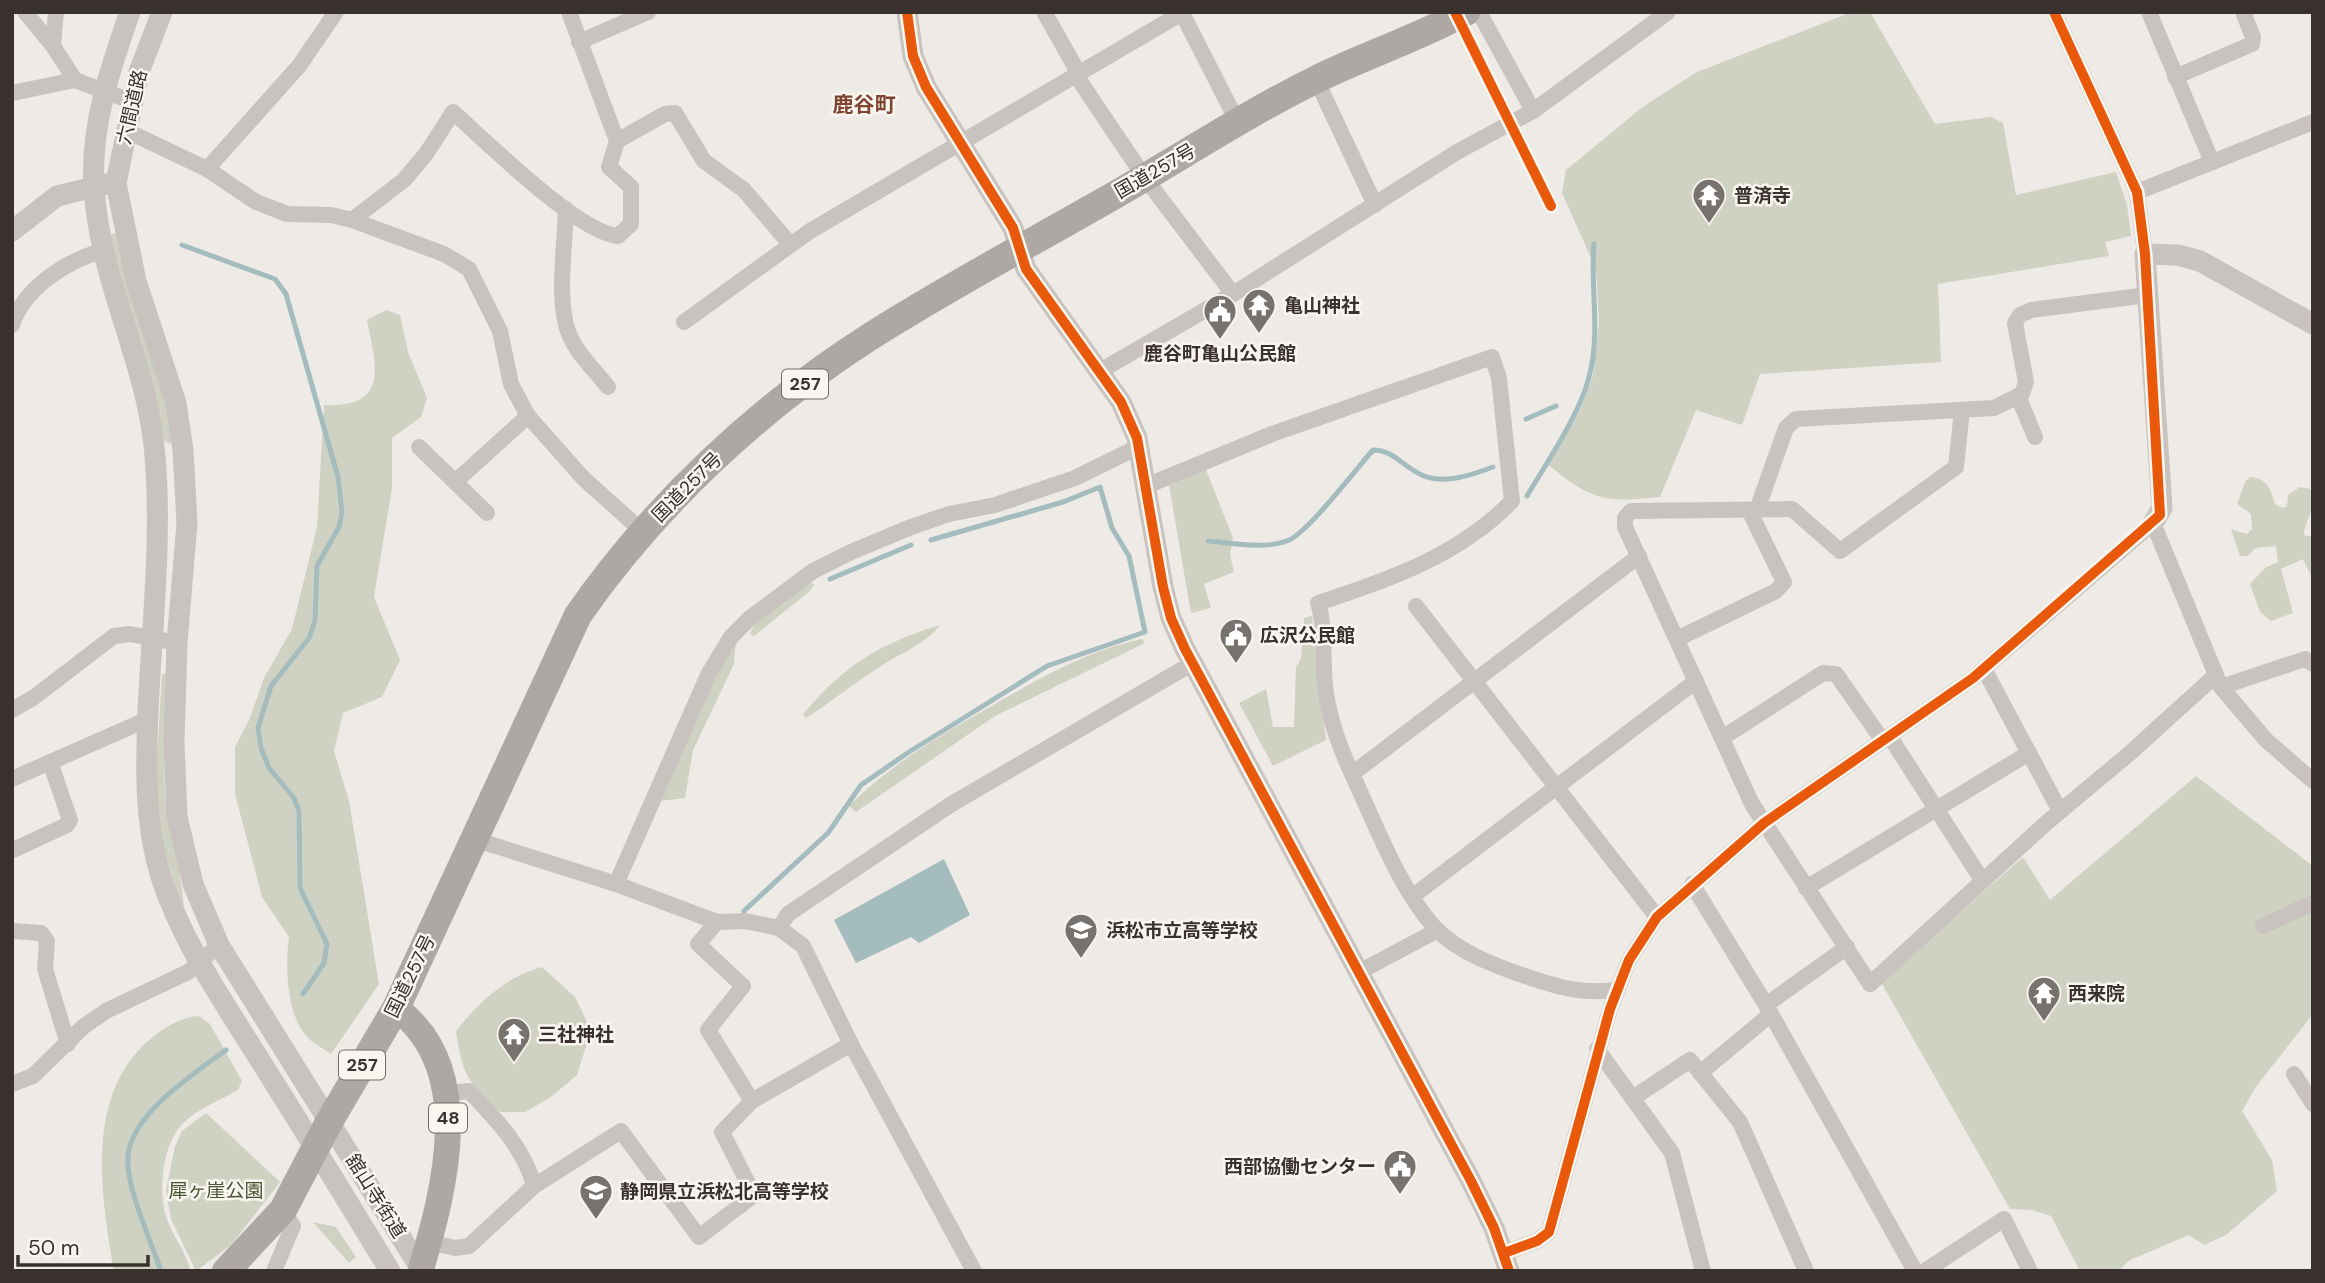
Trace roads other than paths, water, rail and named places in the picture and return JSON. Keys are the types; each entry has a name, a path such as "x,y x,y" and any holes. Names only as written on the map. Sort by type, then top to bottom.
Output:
{"highway":[{"name":"国道257号","path":"226,1271 283,1210 329,1122 396,1008 578,615 616,561 642,531 718,455 785,398 866,340 1019,247 1316,79 1435,29 1466,12"}],"main road":[{"name":"48","path":"396,1008 412,1020 437,1059 447,1093 448,1130 442,1187 421,1270"}],"street":[{"path":"25,12 53,46 75,80"},
{"path":"53,46 56,12"},
{"name":"六間道路","path":"130,12 104,91 94,187 102,251 119,315 146,392 155,453 158,517 148,719"},
{"name":"六間道路","path":"116,183 139,72 162,12"},
{"path":"207,169 299,66 336,12"},
{"path":"352,220 404,180 426,154 453,112 566,209 607,235 618,236 631,224 634,208 631,187 609,167 617,141 569,12"},
{"path":"579,42 648,12"},
{"path":"907,12 910,44 918,71 1006,216 1026,269 1100,371 1130,419 1138,447 1171,618 1471,1181 1507,1262 1549,1232 1597,1049 1617,990 1641,938 1657,917 1764,823 1983,669 2153,523 2162,508 2145,254 2137,192 2054,12"},
{"path":"1044,12 1076,73 1145,178 1233,294"},
{"path":"1479,12 1533,111"},
{"path":"1100,371 1233,294 1315,239 1375,205 1457,152 1533,111 1668,12"},
{"path":"2149,12 2212,162"},
{"path":"2175,77 2252,44 2253,37 2243,12"},
{"path":"684,322 790,244 1076,73 1182,13 1238,123"},
{"path":"1316,79 1375,205"},
{"path":"12,93 75,80 133,102"},
{"path":"617,141 665,114 675,113 704,161 744,190 790,244"},
{"path":"2137,192 2313,122"},
{"path":"127,131 207,169 256,202 287,215 331,215 352,220 444,254 469,269 500,331 511,384 528,416 583,478 642,531"},
{"path":"12,231 57,197 116,183"},
{"name":"舘山寺街道","path":"116,183 136,281 163,357 181,429 187,523 177,643 174,742 177,817 193,884 219,945 421,1270"},
{"path":"566,209 564,313 569,335 608,387"},
{"path":"12,325 25,300 46,279 86,256 102,251"},
{"path":"2145,254 2178,254 2200,261 2313,324"},
{"path":"1677,639 1776,591 1784,582 1753,510 1786,428 1796,419 1994,408 2018,396 2026,382 2015,323 2020,315 2031,310 2147,295"},
{"path":"1146,486 1272,434 1492,356 1499,378 1512,500 1493,521 1439,556 1370,586 1318,603 1322,616 1325,686 1336,740 1413,896 1438,930 1471,954 1516,973 1587,994 1617,990"},
{"path":"2018,396 2035,437"},
{"path":"1962,410 1955,467 1840,551 1798,512 1631,512 1625,518 1625,527 1744,789 1870,984 2060,811 2218,681 2305,659 2313,664"},
{"path":"454,482 528,416"},
{"path":"419,447 487,513"},
{"path":"616,884 678,738 723,646 750,618 813,571 851,552 949,514 995,505 1058,485 1138,447"},
{"path":"2153,523 2218,681 2266,740 2313,780"},
{"path":"1352,774 1639,556"},
{"path":"1416,606 1657,917"},
{"path":"12,710 33,698 114,636 130,634 177,643"},
{"path":"779,928 788,914 950,805 1189,656"},
{"path":"1983,669 2060,811"},
{"path":"1722,738 1823,673 1836,674 1887,739 1982,880"},
{"path":"1413,896 1557,790 1696,681"},
{"path":"12,779 148,719"},
{"name":"舘山寺街道","path":"148,719 145,778 150,828 161,876 200,962 390,1271"},
{"path":"1806,888 2029,753"},
{"path":"13,850 67,825 69,820 50,762"},
{"path":"474,839 616,884 717,922 745,921 779,928 803,946 852,1044 974,1271"},
{"path":"1692,884 1768,1010 1915,1271"},
{"path":"2263,926 2313,904"},
{"path":"717,922 698,944 743,986 708,1030 752,1101"},
{"path":"1359,972 1438,930"},
{"path":"12,931 41,933 47,941 45,969 68,1044"},
{"path":"12,1084 33,1076 106,1011 188,972 219,945"},
{"path":"1700,1073 1768,1010 1847,947"},
{"path":"429,1242 455,1248 469,1246 534,1186 621,1132 699,1237 754,1195 722,1132 752,1101 852,1044"},
{"path":"1597,1049 1672,1153 1703,1271"},
{"path":"1633,1098 1690,1060 1740,1122 1806,1271"},
{"path":"2294,1074 2313,1104"},
{"path":"447,1093 469,1091 494,1117 529,1164 534,1186"},
{"path":"274,1271 293,1226 283,1210"},
{"path":"1925,1271 2004,1219 2030,1271"}],"water":[{"path":"944,859 970,915 919,943 911,937 856,963 834,920"}],"waterway":[{"path":"1527,496 1571,422 1589,377 1595,327 1594,244"},
{"path":"182,245 275,279 286,294 338,477 342,512 339,527 317,566 315,621 309,638 271,686 258,728 261,748 269,768 294,798 299,811 300,888 327,944 324,963 303,994"},
{"path":"1526,419 1556,406"},
{"path":"1208,541 1270,545 1289,540 1320,513 1373,450 1387,453 1415,472 1430,478 1458,478 1493,467"},
{"path":"744,911 828,833 861,785 1047,666 1145,632 1129,556 1112,528 1100,487 1063,502 931,540"},
{"path":"830,579 911,545"},
{"path":"161,1271 130,1182 128,1156 132,1140 141,1125 167,1096 226,1050"}],"place":[{"name":"普済寺","path":"1709,225"},
{"name":"亀山神社","path":"1259,335"},
{"name":"鹿谷町亀山公民館","path":"1220,341"},
{"name":"広沢公民館","path":"1236,665"},
{"name":"浜松市立高等学校","path":"1081,960"},
{"name":"西来院","path":"2044,1023"},
{"name":"三社神社","path":"514,1064"},
{"name":"西部協働センター","path":"1400,1196"},
{"name":"静岡県立浜松北高等学校","path":"596,1221"}],"district":[{"name":"鹿谷町","path":"864,105"}],"park label":[{"name":"犀ヶ崖公園","path":"216,1190"}]}
